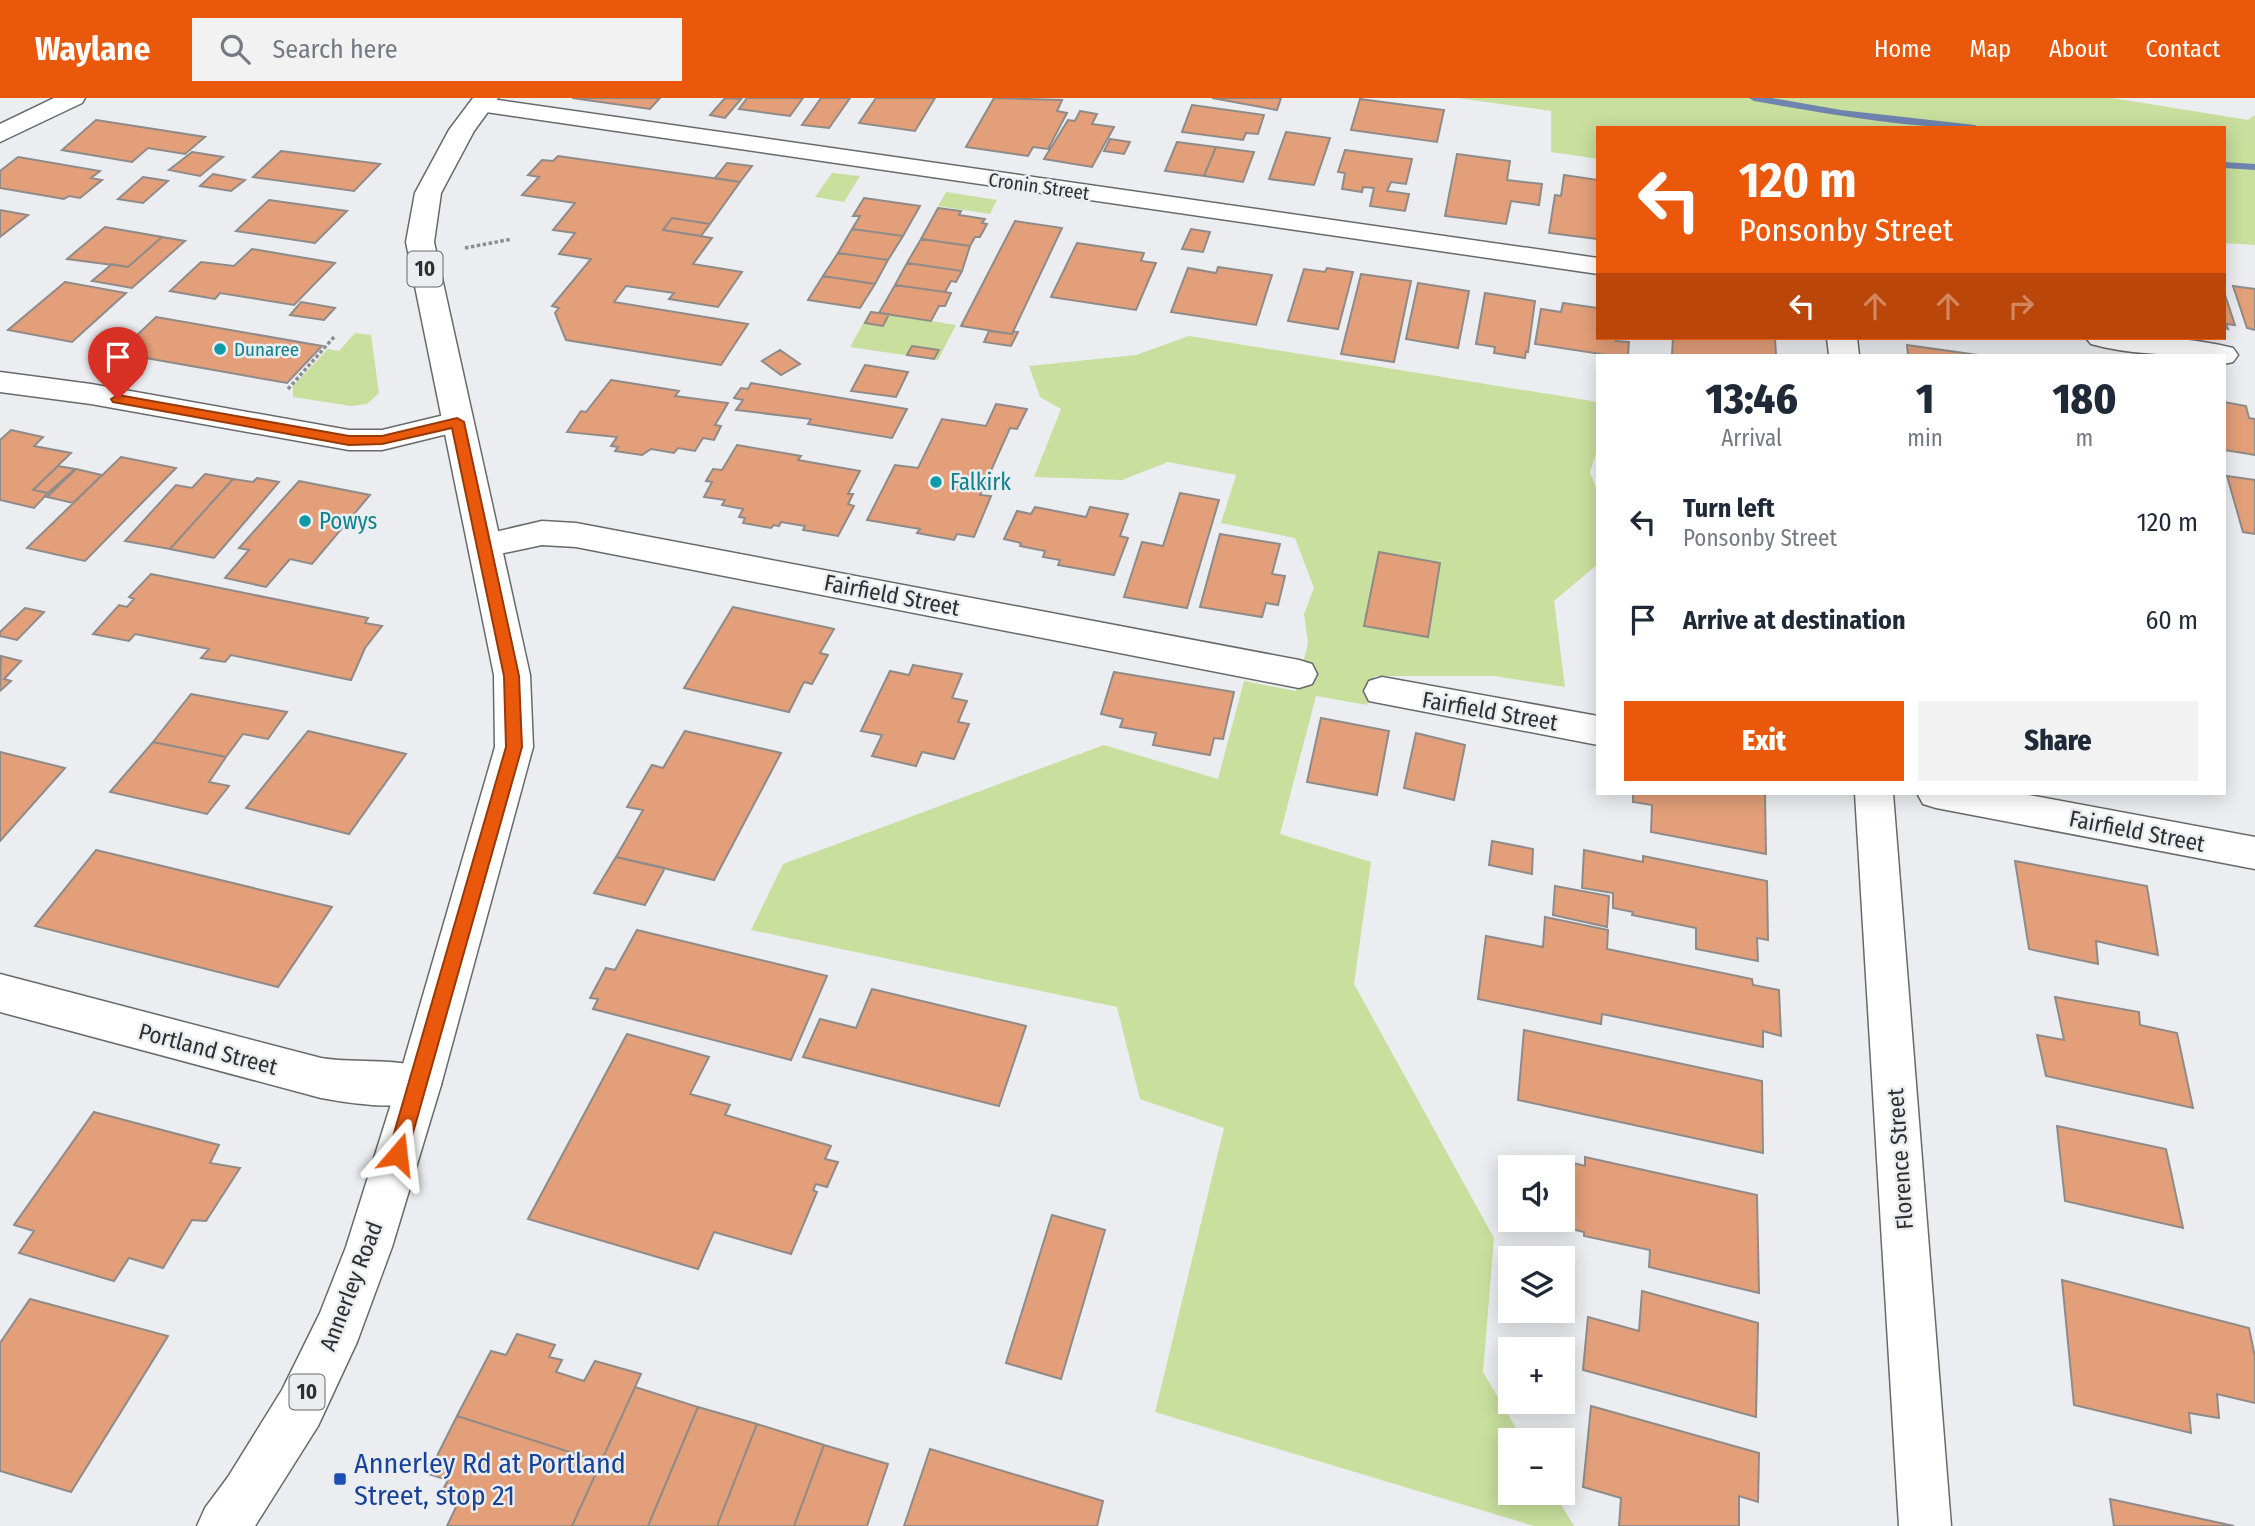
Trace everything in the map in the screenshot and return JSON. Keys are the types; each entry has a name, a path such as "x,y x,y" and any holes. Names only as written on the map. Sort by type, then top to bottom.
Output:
{"main road":[{"path":"0,134 73,98"},
{"name":"Cronin Street","path":"483,102 1596,265"},
{"name":"Annerley Road","path":"223,1526 246,1496 300,1408 340,1325 369,1247 419,1085 514,747 512,676 420,242 428,193 462,130 483,102"},
{"path":"2115,340 2217,354"},
{"path":"2226,355 2255,360"},
{"path":"0,382 91,394 349,440 382,440 457,422"},
{"name":"Fairfield Street","path":"485,545 542,533 576,535 1299,674"},
{"name":"Fairfield Street","path":"1382,691 1596,731"},
{"name":"Florence Street","path":"1874,795 1925,1526"},
{"name":"Fairfield Street","path":"1947,795 2255,853"},
{"name":"Portland Street","path":"0,993 321,1079 419,1085"}],"path":[{"path":"462,248 512,239"},
{"path":"289,395 288,386 334,337"}],"green space":[{"path":"1457,98 2113,98 2248,120 2255,115 2255,245 2226,243 2226,126 1596,126 1596,159 1551,152 1551,111"},
{"path":"832,173 860,176 844,202 815,197"},
{"path":"946,192 997,200 990,214 938,206"},
{"path":"870,311 956,325 938,360 850,347"},
{"path":"355,333 371,335 379,393 367,404 351,406 293,397 293,386 328,349 339,351"},
{"path":"1189,336 1596,402 1596,453 1590,472 1596,488 1596,566 1554,601 1565,687 1494,676 1375,676 1367,705 1316,696 1280,834 1371,862 1354,984 1494,1238 1483,1372 1498,1398 1498,1414 1508,1414 1516,1428 1498,1428 1498,1505 1561,1505 1574,1526 1534,1526 1155,1412 1224,1128 1140,1099 1117,1007 751,930 783,864 1104,745 1218,779 1244,681 1296,691 1308,643 1304,614 1314,588 1295,538 1221,523 1236,475 1168,462 1122,480 1034,477 1061,409 1040,397 1029,366 1136,355"}],"building":[{"path":"572,98 660,98 650,109"},
{"path":"725,98 741,99 725,118 710,115"},
{"path":"747,98 803,98 790,116 739,109"},
{"path":"821,98 850,98 829,128 802,125"},
{"path":"876,98 935,98 915,131 859,123"},
{"path":"994,98 1062,100 1057,111 1067,113 1048,149 1033,147 1028,156 966,147"},
{"path":"1212,98 1281,98 1277,110"},
{"path":"1360,99 1444,110 1437,142 1351,130"},
{"path":"1192,105 1264,115 1258,134 1246,133 1243,140 1182,132"},
{"path":"1080,111 1097,114 1092,124 1114,127 1092,167 1044,159 1068,120 1075,121"},
{"path":"96,120 205,137 185,154 148,148 132,162 62,150"},
{"path":"1286,132 1330,138 1314,185 1269,179"},
{"path":"1110,139 1130,142 1124,154 1104,151"},
{"path":"1177,142 1216,147 1204,176 1165,171"},
{"path":"1216,147 1254,152 1243,182 1204,176"},
{"path":"1345,150 1412,159 1406,184 1391,182 1387,191 1409,194 1405,211 1370,206 1374,188 1363,187 1362,192 1342,189 1345,173 1338,172"},
{"path":"281,151 380,164 354,191 253,177"},
{"path":"192,152 223,157 200,176 169,170"},
{"path":"1457,154 1510,161 1507,180 1542,184 1539,205 1511,201 1506,224 1445,216"},
{"path":"558,156 740,182 710,224 672,218 663,230 712,238 693,264 742,272 718,307 669,299 674,293 626,286 614,302 748,324 721,365 566,340 555,313 559,308 552,306 591,259 559,254 575,233 553,230 575,203 522,195 539,177 528,175 542,160 553,161"},
{"path":"18,157 100,171 91,178 102,180 80,198 69,196 64,199 0,188 0,171"},
{"path":"727,163 752,166 740,182 715,178"},
{"path":"213,174 245,180 231,191 200,186"},
{"path":"1564,175 1596,180 1596,239 1549,233 1555,195 1561,196"},
{"path":"143,177 168,181 143,203 118,199"},
{"path":"864,198 920,206 903,236 852,229 860,216 853,216"},
{"path":"269,200 347,211 315,243 236,231"},
{"path":"938,208 961,211 959,215 985,219 982,223 987,224 980,237 975,237 970,246 921,239"},
{"path":"0,210 28,215 0,237"},
{"path":"672,218 710,224 701,236 663,230"},
{"path":"1015,221 1062,228 1012,334 961,326"},
{"path":"105,227 162,237 128,267 67,259"},
{"path":"852,229 903,236 888,260 838,253"},
{"path":"1191,229 1210,232 1203,252 1182,249"},
{"path":"162,237 185,241 132,288 92,281 112,264 128,267"},
{"path":"921,239 970,246 962,271 907,263"},
{"path":"1077,243 1144,253 1141,261 1156,263 1136,310 1051,297"},
{"path":"252,249 335,263 294,305 220,293 215,299 170,291 201,262 234,266"},
{"path":"838,253 888,260 875,284 823,276"},
{"path":"907,263 962,271 956,282 951,281 945,292 895,285"},
{"path":"1218,267 1272,275 1256,325 1171,312 1188,268 1216,273"},
{"path":"1327,268 1353,272 1338,329 1288,321 1304,269 1325,272"},
{"path":"1361,274 1411,281 1394,362 1341,354"},
{"path":"823,276 875,284 860,308 808,300"},
{"path":"65,282 126,293 72,342 8,330"},
{"path":"1418,283 1469,291 1458,348 1406,339"},
{"path":"895,285 951,293 945,306 939,306 931,321 879,313"},
{"path":"2233,286 2255,289 2255,330 2247,328"},
{"path":"1485,293 1535,301 1525,358 1494,353 1495,347 1476,344"},
{"path":"2226,298 2235,325 2226,324"},
{"path":"301,302 335,308 324,320 290,315"},
{"path":"1563,303 1596,308 1596,340 1629,342 1628,354 1600,354 1535,344 1541,309 1561,312"},
{"path":"871,312 889,314 883,326 865,323"},
{"name":"Dunaree","path":"156,317 322,346 287,383 118,353"},
{"path":"989,331 1012,334 1013,331 1018,332 1011,346 984,342"},
{"path":"1673,340 1775,340 1776,354 1672,354"},
{"path":"1907,345 1971,354 1908,354"},
{"path":"912,346 939,350 934,359 907,355"},
{"path":"780,350 800,364 781,375 762,361"},
{"path":"865,365 908,372 896,397 851,391"},
{"path":"611,380 679,391 675,396 728,403 715,425 721,426 714,440 703,438 695,451 678,448 674,453 651,449 642,455 615,451 618,447 611,446 617,437 567,432 581,411 586,412"},
{"path":"751,383 907,409 892,438 808,424 811,419 736,410 743,400 734,398 741,388 748,389"},
{"path":"2226,402 2246,406 2249,418 2255,419 2255,455 2226,450"},
{"name":"Falkirk","path":"996,404 1027,409 1017,429 1010,428 980,495 991,496 974,537 957,534 954,540 917,533 920,529 867,520 895,465 918,468 942,419 986,426"},
{"path":"11,430 43,437 34,446 71,453 33,490 48,493 34,508 0,500 0,440"},
{"path":"737,445 801,456 798,460 860,471 848,494 853,494 848,504 854,506 838,536 803,530 805,526 781,522 779,526 774,525 771,528 743,523 745,518 739,517 743,509 722,505 725,500 704,497 712,482 706,481 713,469 722,470"},
{"path":"121,457 176,468 85,561 27,548"},
{"path":"58,466 75,469 48,493 33,490"},
{"path":"76,469 102,475 73,503 47,497"},
{"path":"205,474 233,479 170,549 125,541 176,485 192,488"},
{"path":"2227,476 2255,480 2255,534 2243,532"},
{"path":"257,478 279,482 214,558 170,549 233,479 253,482"},
{"name":"Powys","path":"299,481 370,495 312,564 290,559 266,587 225,578 249,550 239,548"},
{"path":"1180,493 1219,500 1187,608 1124,597 1142,542 1163,546"},
{"path":"1035,507 1086,517 1090,507 1128,514 1120,536 1128,538 1114,575 1058,565 1060,560 1043,557 1045,551 1020,546 1021,543 1004,539 1017,511 1031,514"},
{"path":"1220,534 1280,544 1272,574 1285,576 1278,605 1266,603 1262,617 1200,607"},
{"path":"1379,552 1440,563 1428,637 1364,626"},
{"path":"151,574 368,618 365,623 382,626 365,648 351,680 231,655 225,662 201,658 209,649 135,634 129,641 93,634 119,605 127,607 134,599 129,597"},
{"path":"733,607 834,629 820,653 828,655 812,684 804,682 789,712 684,688"},
{"path":"25,608 44,612 17,640 0,636 0,632"},
{"path":"1,656 21,661 4,679 11,681 0,691"},
{"path":"913,665 962,674 952,698 967,701 958,722 969,724 954,759 922,752 916,766 872,756 882,735 861,731 890,671 909,675"},
{"path":"1114,672 1234,692 1223,739 1214,738 1210,755 1153,745 1156,733 1120,727 1123,719 1101,714"},
{"path":"191,694 287,712 268,739 243,734 226,757 153,742"},
{"path":"1321,718 1389,731 1377,795 1307,782"},
{"path":"308,731 406,754 349,834 246,808"},
{"path":"685,731 781,753 714,880 616,857 643,810 627,807 652,765 663,768"},
{"path":"1416,733 1465,745 1454,800 1404,788"},
{"path":"153,742 226,757 209,782 229,786 207,814 110,792"},
{"path":"0,752 65,768 0,841"},
{"path":"1633,795 1765,795 1766,854 1651,832 1652,805 1633,802"},
{"path":"1492,841 1533,849 1532,874 1489,865"},
{"path":"96,850 332,907 278,987 35,926"},
{"path":"1584,850 1643,862 1643,856 1767,881 1768,940 1757,938 1758,961 1696,949 1696,928 1632,915 1633,912 1613,908 1613,893 1582,888"},
{"path":"616,857 665,868 645,905 594,893"},
{"path":"2015,861 2147,886 2158,955 2096,941 2098,964 2029,949"},
{"path":"1555,886 1609,896 1607,927 1553,915"},
{"path":"1545,917 1608,930 1607,949 1752,979 1753,985 1779,990 1781,1036 1763,1031 1763,1047 1602,1014 1601,1024 1478,999 1486,936 1543,947"},
{"path":"637,930 827,976 791,1060 593,1009 598,999 590,998 606,968 615,970"},
{"path":"872,989 1026,1026 999,1106 803,1057 820,1019 856,1028"},
{"path":"2055,997 2139,1012 2140,1025 2177,1033 2193,1108 2046,1076 2037,1035 2064,1040"},
{"path":"1524,1030 1762,1081 1763,1153 1518,1100"},
{"path":"627,1034 709,1057 690,1094 730,1105 725,1115 831,1146 825,1159 838,1162 827,1187 816,1184 813,1190 817,1192 791,1254 714,1232 698,1269 528,1219"},
{"path":"94,1112 219,1145 210,1163 240,1168 206,1221 192,1220 163,1268 129,1258 114,1281 19,1253 34,1231 14,1225"},
{"path":"2057,1126 2166,1149 2183,1228 2065,1201"},
{"path":"1585,1157 1757,1195 1759,1293 1649,1267 1650,1250 1584,1236 1584,1232 1575,1230 1575,1163 1585,1166"},
{"path":"1052,1215 1105,1230 1061,1379 1006,1363"},
{"path":"2062,1280 2249,1328 2255,1357 2255,1403 2217,1394 2219,1418 2189,1413 2191,1433 2074,1405"},
{"path":"1642,1291 1758,1323 1756,1417 1583,1370 1588,1317 1639,1331"},
{"path":"30,1299 168,1336 71,1492 0,1471 0,1343"},
{"path":"517,1334 555,1345 549,1357 562,1360 556,1372 584,1381 595,1361 641,1374 601,1462 457,1416 491,1351 506,1355"},
{"path":"635,1387 698,1407 648,1526 572,1526"},
{"path":"1591,1406 1759,1453 1758,1502 1739,1496 1739,1526 1619,1526 1621,1498 1583,1487"},
{"path":"698,1407 757,1424 717,1526 648,1526"},
{"path":"457,1416 601,1462 572,1526 447,1526 457,1505 438,1499 448,1480 428,1474"},
{"path":"757,1424 824,1445 794,1526 717,1526"},
{"path":"824,1445 888,1464 867,1526 794,1526"},
{"path":"930,1449 1103,1501 1097,1526 904,1526"},
{"path":"2110,1499 2234,1526 2114,1526"}],"waterway":[{"path":"1754,98 1841,113 1957,126"},
{"path":"2226,165 2255,167"}],"place":[{"name":"Dunaree","path":"220,349"},
{"name":"Falkirk","path":"936,482"},
{"name":"Powys","path":"305,521"},
{"name":"Annerley Rd at Portland Street, stop 21","path":"340,1479"}],"route":[{"path":"118,399 349,440 382,440 457,422 512,676 514,747 398,1154"}]}
